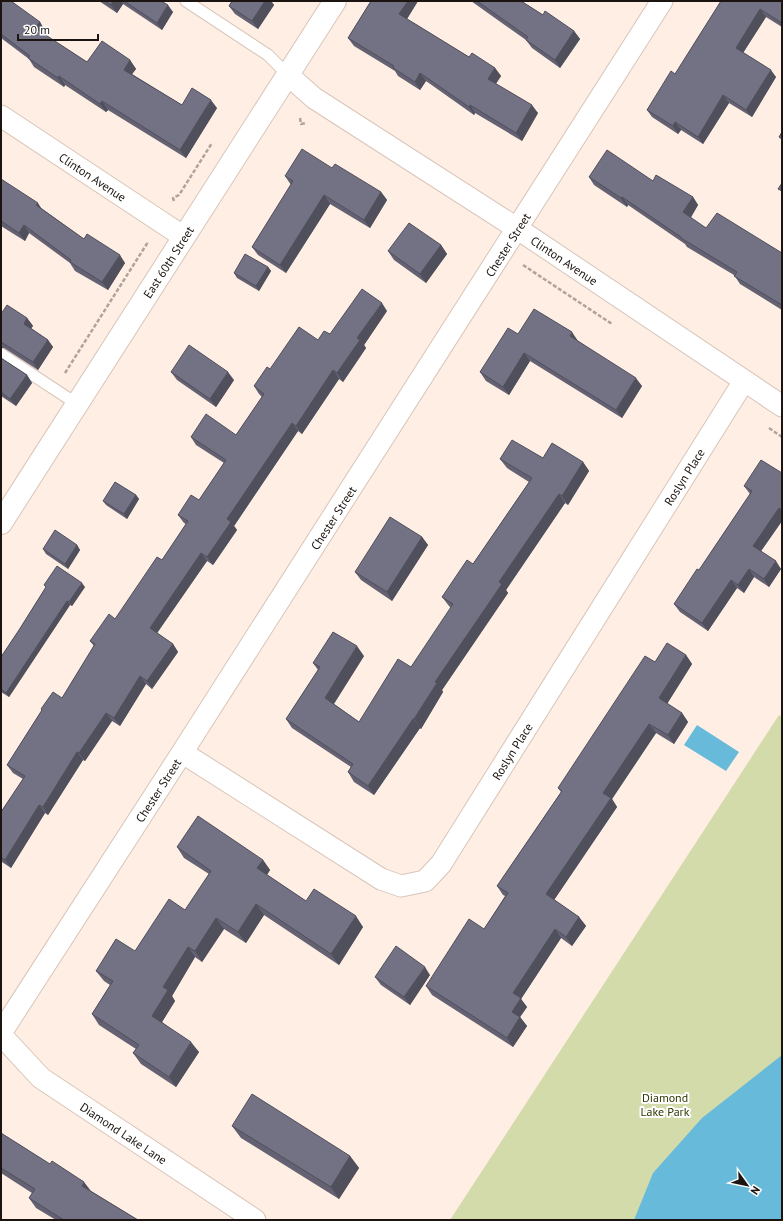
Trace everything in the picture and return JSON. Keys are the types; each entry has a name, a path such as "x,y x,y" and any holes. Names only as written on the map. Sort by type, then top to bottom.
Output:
{"street":[{"name":"East 60th Street","path":"1,523 335,1"},
{"name":"Chester Street","path":"1,1034 518,229 662,1"},
{"name":"Clinton Avenue","path":"288,75 314,98 518,229 782,406"},
{"name":"Clinton Avenue","path":"1,116 184,237"},
{"name":"Roslyn Place","path":"183,752 381,879 401,886 425,881 441,864 744,381"},
{"name":"Diamond Lake Lane","path":"1,1034 41,1078 255,1220"}],"lane":[{"path":"186,1 268,55 288,75"},
{"path":"1,354 77,404"}],"path":[{"path":"174,202 173,198 179,195 213,142"},
{"path":"55,389 147,242 152,241"}],"green space":[{"name":"Diamond Lake Park","path":"779,715 782,717 782,1220 450,1220"}],"water":[{"path":"697,725 739,752 726,771 684,745"},
{"path":"782,1055 782,1220 634,1220 653,1173 702,1118"}],"building":[{"path":"1,1 11,1 40,22 35,28 87,62 102,41 130,60 124,70 182,105 192,88 211,100 180,150 102,101 100,104 59,76 58,78 28,58 30,56 1,34"},
{"path":"105,1 113,1 111,5"},
{"path":"124,1 161,1 168,5 157,23"},
{"path":"232,1 265,1 252,21 229,6"},
{"path":"371,1 408,1 399,14 469,57 472,53 495,68 488,79 532,105 516,133 470,105 469,107 420,73 415,82 393,68 394,66 348,38"},
{"path":"477,1 521,1 543,15 545,11 574,31 555,60 526,40 528,37"},
{"path":"721,1 782,1 782,23 760,9 736,48 771,70 746,110 723,95 698,137 675,122 673,126 647,110 671,71 675,74"},
{"path":"782,132 782,139 779,137"},
{"path":"302,149 332,168 335,164 381,192 364,220 324,195 280,265 252,247 293,181 285,176"},
{"path":"607,150 653,181 656,175 693,197 683,212 706,228 717,213 782,253 782,305 734,276 737,272 681,238 622,197 621,198 589,177"},
{"path":"1,179 38,203 36,205 84,239 87,234 120,255 102,282 70,262 71,260 24,225 19,233 1,221"},
{"path":"782,183 782,191 778,189"},
{"path":"409,223 441,245 420,274 388,251"},
{"path":"245,254 268,267 256,286 234,273"},
{"path":"362,289 382,303 357,338 360,340 337,373 333,370 296,426 292,423 227,519 231,522 207,557 201,553 150,628 173,644 147,681 140,676 114,718 106,713 79,753 77,752 43,807 39,805 5,860 1,857 1,812 25,776 7,765 53,692 62,698 95,644 90,641 109,614 115,619 157,557 162,560 188,521 178,515 191,495 199,500 226,460 191,437 206,414 236,435 264,394 254,386 267,367 270,369 299,327 318,340 324,331 330,334"},
{"path":"7,305 27,318 24,324 48,340 33,362 1,342 1,314"},
{"path":"534,309 572,332 570,336 636,378 616,410 524,353 503,387 480,372 508,328 518,334"},
{"path":"189,345 228,372 210,399 171,372"},
{"path":"1,358 27,375 10,399 1,392"},
{"path":"512,440 543,458 552,443 583,462 562,496 559,494 499,582 502,584 435,682 437,683 414,719 368,786 348,772 353,764 286,719 320,667 313,663 333,632 357,646 325,698 359,722 398,659 411,667 453,604 442,597 467,560 473,564 532,478 500,459"},
{"path":"761,460 782,473 782,510 779,508 753,546 776,561 764,579 749,569 738,585 731,580 702,623 674,604 697,569 699,570 752,491 744,486"},
{"path":"115,482 136,495 124,514 103,501"},
{"path":"390,517 422,537 387,592 355,572"},
{"path":"55,530 77,545 65,564 43,549"},
{"path":"57,566 82,583 69,602 67,601 6,693 1,689 1,657 46,587 44,585"},
{"path":"667,643 686,655 659,698 682,713 668,735 649,724 603,793 611,798 546,894 579,917 566,937 555,929 513,993 521,998 512,1012 520,1017 507,1038 426,986 469,919 484,929 508,893 497,886 562,791 558,788 645,656 655,662"},
{"path":"198,816 263,860 257,868 306,901 314,889 356,916 331,954 256,904 238,932 216,918 195,951 188,947 163,987 168,990 152,1016 191,1042 169,1077 133,1053 139,1045 92,1014 113,981 96,971 116,939 135,951 169,899 185,910 211,871 177,847"},
{"path":"396,946 425,967 404,997 375,977"},
{"path":"252,1094 350,1156 331,1187 232,1126"},
{"path":"1,1133 50,1164 52,1161 84,1182 82,1186 138,1220 64,1220 29,1198 35,1189 1,1168"}]}
